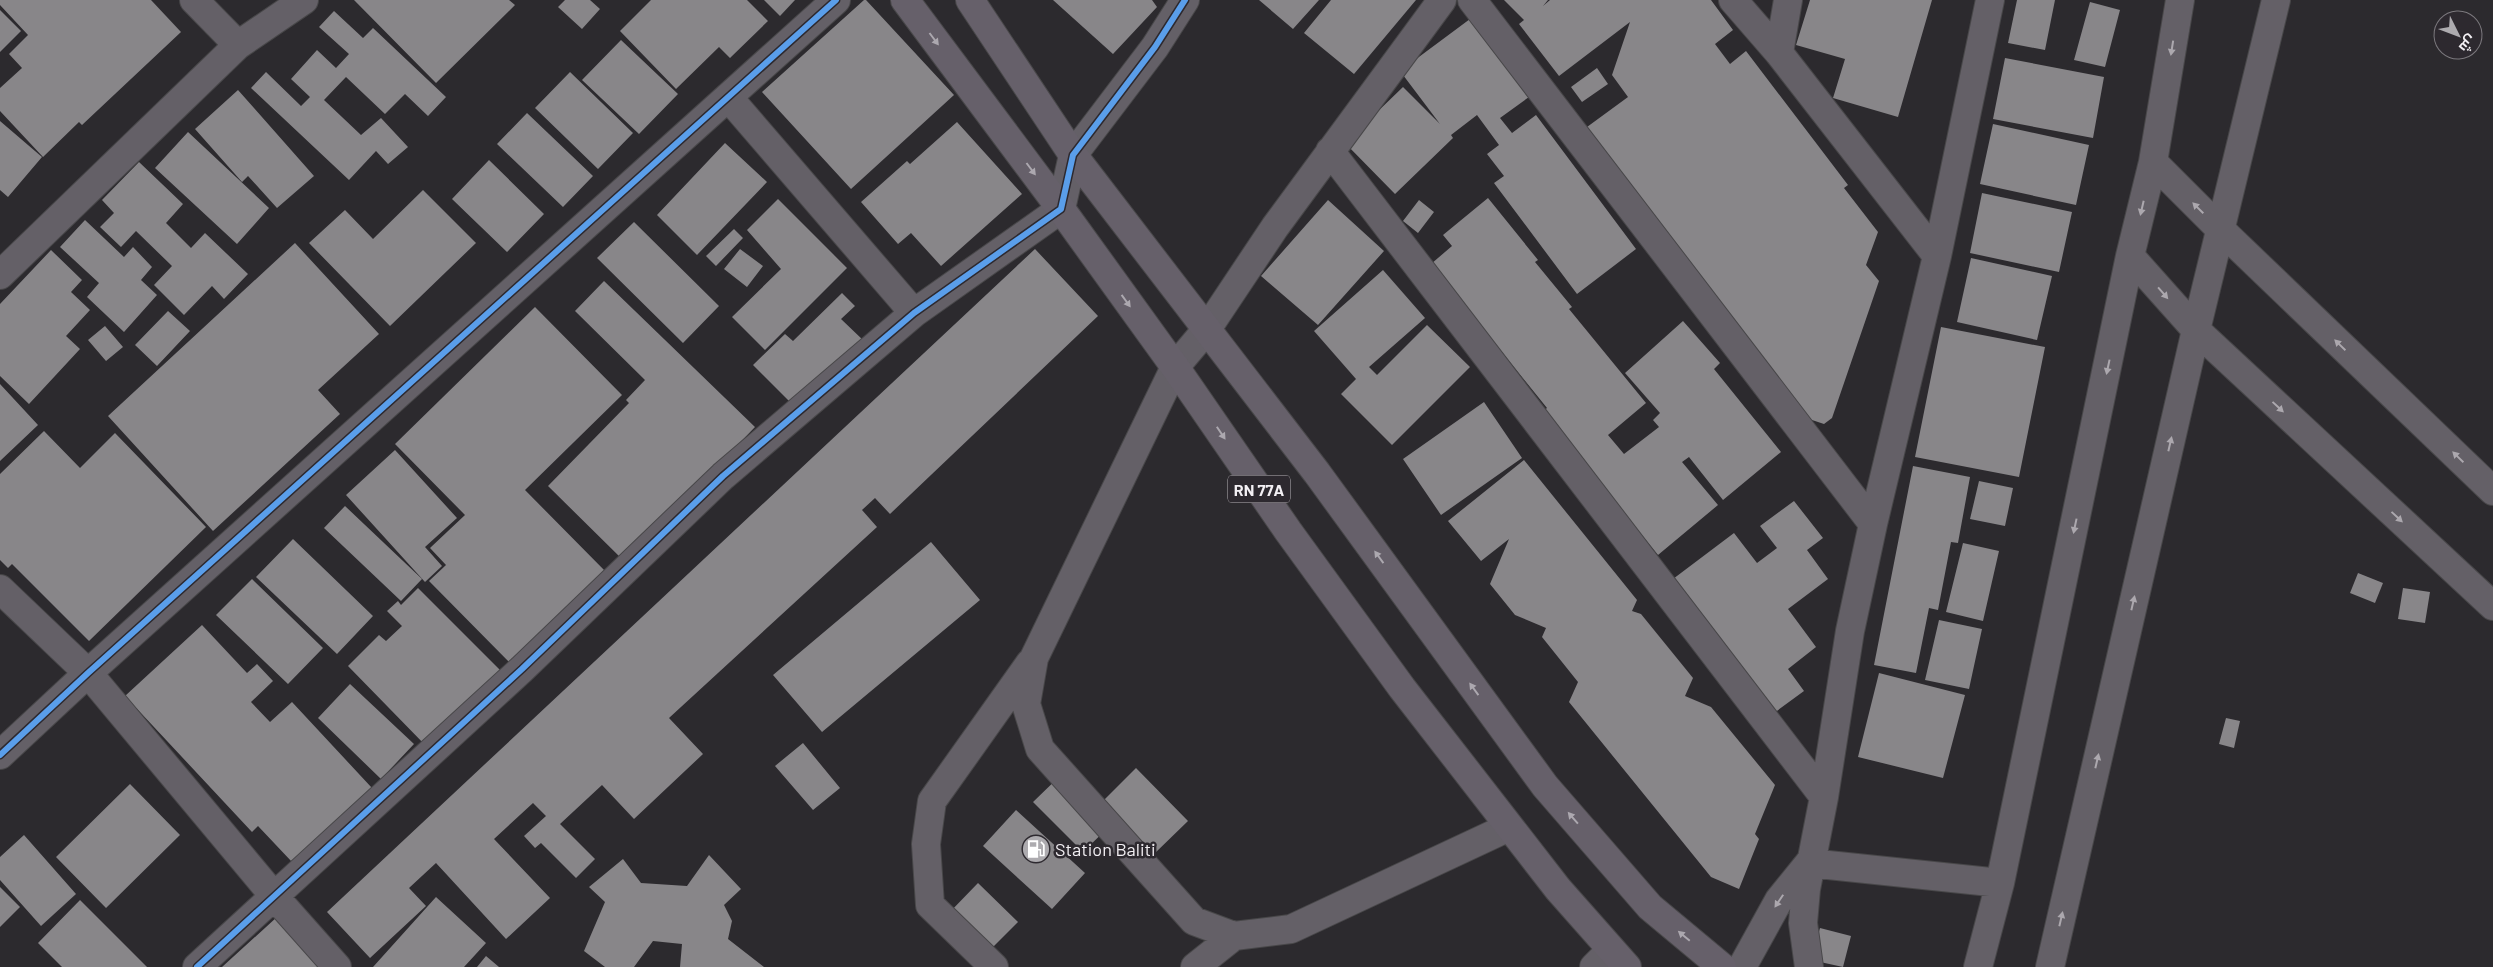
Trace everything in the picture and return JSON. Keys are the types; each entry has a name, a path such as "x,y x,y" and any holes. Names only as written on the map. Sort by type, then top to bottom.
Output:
{"main road":[{"name":"RN 77A","path":"905,0 1061,209 1175,367 1288,531 1402,688 1558,889 1611,961"},
{"path":"970,0 1073,155 1317,473 1545,786 1650,907 1722,967"}],"street":[{"path":"194,0 238,45"},
{"path":"0,275 238,45 304,0"},
{"path":"0,755 88,673 836,0"},
{"path":"197,967 522,669 723,476 914,313 1061,209 1073,155 1155,47 1185,0"},
{"path":"994,967 930,905 926,844 932,801 1034,658 1175,367 1207,329 1330,151 1442,0"},
{"path":"1472,0 1873,524"},
{"path":"1734,0 1779,53 1937,256"},
{"path":"1779,53 1788,0"},
{"path":"1808,967 1803,923 1809,863 1824,797 1850,631 1873,524 1937,256 1990,0"},
{"path":"1978,967 2000,884 2130,256 2153,162 2180,0"},
{"path":"2050,967 2196,330 2276,0"},
{"path":"728,97 914,313"},
{"path":"1330,151 1824,797"},
{"path":"2153,162 2220,229 2493,491"},
{"path":"2130,256 2196,330 2493,606"},
{"path":"0,589 88,673 274,896 337,967"},
{"path":"1034,658 1026,704 1040,750 1194,921 1234,936 1292,929 1509,827"},
{"path":"1809,863 2000,884"},
{"path":"1742,967 1779,900 1809,863"},
{"path":"1196,967 1234,936"}],"building":[{"path":"0,0 151,0 181,32 82,125 79,122 43,157 0,111 0,88 22,68 9,54 28,35 0,5"},
{"path":"354,0 509,0 515,5 436,83"},
{"path":"565,0 590,0 600,9 582,29 558,7"},
{"path":"651,0 747,0 768,21 730,58 719,47 676,89 620,31"},
{"path":"764,0 795,0 780,16"},
{"path":"864,0 954,95 851,189 762,92"},
{"path":"1053,0 1152,0 1157,7 1113,54"},
{"path":"1259,0 1319,0 1293,29"},
{"path":"1331,0 1416,0 1354,74 1304,33"},
{"path":"1504,0 1548,0 1543,6 1550,0 1711,0 1733,30 1715,44 1730,64 1746,51 1848,185 1844,188 1878,232 1866,265 1879,281 1832,418 1824,424 1806,418 1587,127 1628,97 1612,75 1630,22 1559,76 1519,24 1524,20"},
{"path":"1810,0 1932,0 1898,117 1833,98 1845,59 1796,45"},
{"path":"2017,0 2055,0 2045,50 2008,43"},
{"path":"2090,2 2120,10 2105,67 2074,60"},
{"path":"0,10 21,31 0,52"},
{"path":"334,11 363,38 373,28 446,97 428,116 405,94 385,114 346,77 324,100 361,135 381,118 408,147 388,164 376,151 349,180 251,88 266,72 301,106 310,97 291,79 317,50 336,68 349,54 319,27"},
{"path":"1470,19 1529,97 1500,118 1512,133 1536,115 1636,249 1577,294 1494,183 1504,176 1487,154 1499,145 1477,115 1451,135 1453,138 1395,194 1345,143 1403,87 1440,124 1400,71"},
{"path":"621,40 678,94 639,134 582,80"},
{"path":"2005,58 2104,77 2093,138 1993,119"},
{"path":"1597,68 1608,84 1582,102 1571,87"},
{"path":"570,72 633,133 598,169 535,108"},
{"path":"238,90 314,176 277,208 248,176 242,182 195,129"},
{"path":"527,113 593,176 563,207 497,144"},
{"path":"0,121 42,157 8,197 0,190"},
{"path":"957,122 1022,194 941,266 911,233 898,244 861,202 907,161 910,164"},
{"path":"1993,124 2089,145 2076,205 1980,184"},
{"path":"188,132 269,208 237,244 155,168"},
{"path":"725,143 767,182 697,255 657,215"},
{"path":"489,160 544,214 507,252 452,199"},
{"path":"139,162 183,204 166,223 191,248 205,233 248,274 224,299 212,286 184,315 154,285 172,266 136,231 121,247 100,227 114,213 102,200"},
{"path":"423,190 476,243 390,326 309,243 345,210 373,239"},
{"path":"1982,193 2072,212 2059,272 1970,253"},
{"path":"1488,198 1538,260 1535,262 1572,307 1569,309 1646,403 1608,435 1624,454 1659,427 1653,420 1660,413 1625,373 1683,321 1720,363 1714,369 1781,452 1723,500 1689,457 1682,462 1718,505 1658,555 1542,412 1547,408 1431,264 1452,246 1443,235"},
{"path":"778,199 847,268 765,350 732,317 781,269 747,230"},
{"path":"1328,200 1384,251 1318,325 1261,276"},
{"path":"1419,200 1434,212 1418,233 1403,221"},
{"path":"85,220 124,257 133,247 152,267 141,280 157,295 124,332 87,297 99,283 60,247"},
{"path":"634,222 719,306 683,343 597,258"},
{"path":"734,229 743,238 716,266 706,256"},
{"path":"295,243 379,334 318,390 340,414 213,531 108,416"},
{"path":"740,249 763,266 747,287 724,269"},
{"path":"1035,249 1098,316 890,514 875,498 862,510 877,527 669,718 703,754 634,819 602,785 560,824 595,859 576,878 541,843 535,848 524,836 546,816 533,803 494,839 550,898 506,939 436,863 409,888 426,906 370,958 327,912"},
{"path":"51,250 82,280 71,292 90,310 66,336 80,349 29,404 0,376 0,304"},
{"path":"1971,258 2052,276 2037,340 1957,322"},
{"path":"1383,270 1425,318 1369,367 1377,375 1427,325 1470,367 1392,445 1341,394 1356,379 1314,331"},
{"path":"604,281 755,427 677,508 622,559 548,486 629,403 626,400 645,380 575,311"},
{"path":"842,293 855,306 841,319 864,341 797,409 753,365 785,334 793,341"},
{"path":"535,307 622,395 525,490 607,573 513,666 429,581 446,565 430,548 465,515 395,444"},
{"path":"168,311 190,331 157,366 135,345"},
{"path":"105,326 123,347 106,361 88,340"},
{"path":"1941,327 2045,347 2019,477 1915,457"},
{"path":"0,384 38,425 0,461"},
{"path":"1484,402 1522,458 1441,515 1403,459"},
{"path":"44,431 80,468 115,433 206,527 89,641 12,564 8,568 0,560 0,474"},
{"path":"395,450 457,518 425,547 442,566 425,582 346,495"},
{"path":"1524,460 1637,600 1632,611 1641,614 1693,678 1685,696 1711,707 1775,785 1755,834 1759,839 1739,889 1711,877 1569,702 1578,682 1542,637 1546,628 1515,615 1490,584 1509,539 1481,561 1448,521"},
{"path":"1913,466 1970,477 1958,543 1951,542 1938,610 1929,608 1916,673 1874,665"},
{"path":"1979,481 2013,488 2005,526 1970,519"},
{"path":"1794,501 1823,538 1807,550 1828,579 1788,609 1816,647 1788,669 1804,691 1770,716 1669,582 1734,533 1757,563 1777,548 1760,526"},
{"path":"345,506 422,579 401,601 324,528"},
{"path":"293,539 373,616 337,654 256,577"},
{"path":"931,542 980,600 822,732 773,675"},
{"path":"1963,543 1999,551 1983,621 1946,612"},
{"path":"2358,573 2383,583 2375,603 2350,593"},
{"path":"252,579 323,648 288,684 216,615"},
{"path":"418,588 503,673 428,748 348,666 379,635 386,641 402,626 387,611 398,601 401,605"},
{"path":"2403,588 2430,592 2425,623 2398,619"},
{"path":"1939,620 1982,629 1969,689 1925,680"},
{"path":"202,625 247,673 257,664 273,681 251,702 270,722 292,702 372,788 292,862 258,826 252,832 125,696"},
{"path":"1879,673 1965,695 1943,778 1858,757"},
{"path":"350,684 414,744 381,779 318,718"},
{"path":"2226,718 2240,721 2234,748 2219,744"},
{"path":"803,743 840,788 813,810 775,766"},
{"path":"1136,768 1188,821 1153,855 1117,819 1083,852 1033,802 1064,772 1098,806"},
{"path":"130,784 180,835 106,908 56,857"},
{"path":"1016,810 1085,873 1052,909 983,846"},
{"path":"24,835 76,894 41,926 0,880 0,857"},
{"path":"709,855 741,889 724,905 732,921 728,939 764,967 680,967 682,944 653,941 634,967 605,967 584,951 605,902 589,887 623,859 641,883 687,886"},
{"path":"978,883 1018,922 986,954 947,915"},
{"path":"0,887 20,907 0,927"},
{"path":"436,897 486,943 464,967 373,967"},
{"path":"80,900 147,967 62,967 38,943"},
{"path":"277,917 322,967 222,967"},
{"path":"1820,928 1851,936 1843,967 1811,960"},
{"path":"486,956 499,967 477,967"}],"cycle path":[{"path":"0,755 88,673 836,0"},
{"path":"197,967 522,669 723,476 914,313 1061,209 1073,155 1155,47 1185,0"}],"place":[{"name":"Station Baliti","path":"1036,849"}]}
